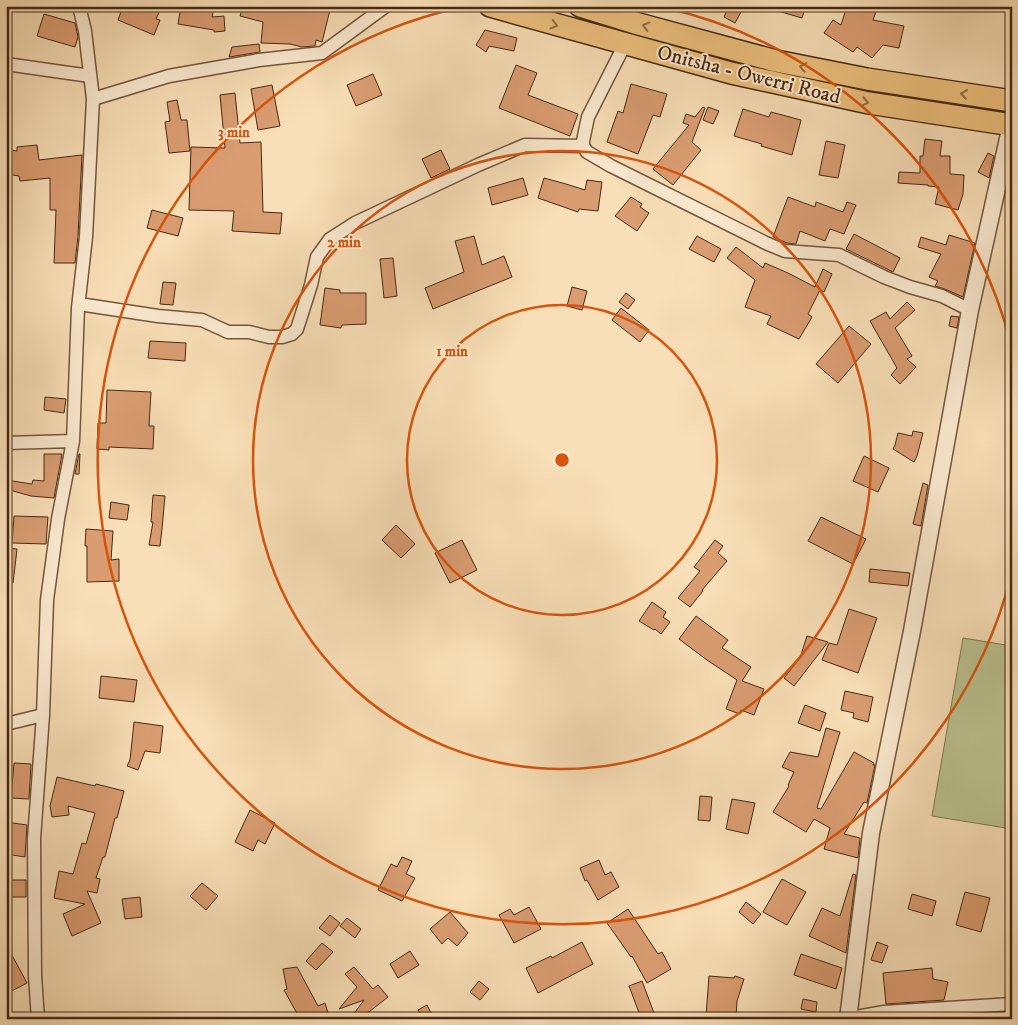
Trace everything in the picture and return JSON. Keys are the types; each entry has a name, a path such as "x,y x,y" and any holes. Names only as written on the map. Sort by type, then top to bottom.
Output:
{"highway":[{"name":"Onitsha - Owerri Road","path":"490,6 731,73 869,103 1011,125"},
{"name":"Onitsha - Owerri Road","path":"584,7 635,23 776,61 867,79 1012,101"}],"street":[{"path":"38,1019 35,976 34,838 43,716 47,600 58,519 73,442 78,304 86,237 93,99 85,31 79,6"},
{"path":"93,99 169,76 259,60 322,53 386,6"},
{"path":"625,44 588,117 583,141 583,146 587,152 611,166 768,244 785,251 839,255 884,277 942,296 970,310"},
{"path":"6,64 90,76"},
{"path":"1011,125 970,310 912,631 871,833 847,1018 884,1012 1012,1004"},
{"path":"78,304 158,316 202,320 228,332 249,332 269,337 282,337 292,334 297,329 311,285 317,257 330,239 355,223 525,145 583,146"},
{"path":"6,443 73,442"},
{"path":"6,724 43,716"}],"green space":[{"path":"963,638 1012,646 1012,829 932,816"}],"building":[{"path":"123,6 162,6 156,19 160,20 154,35 118,20"},
{"path":"181,6 214,8 212,17 224,16 225,31 214,32 214,30 178,24"},
{"path":"243,6 331,6 322,42 316,40 315,46 302,47 290,44 261,43 263,22 240,16"},
{"path":"729,6 741,12 735,23 724,17"},
{"path":"772,6 806,6 802,18 771,9"},
{"path":"847,6 878,6 873,20 904,26 899,48 883,45 872,58 857,47 853,52 824,33 833,20 841,25"},
{"path":"44,14 75,23 78,37 75,47 37,36"},
{"path":"485,30 517,38 514,51 489,46 486,52 476,45"},
{"path":"259,44 260,52 229,57 232,47"},
{"path":"516,65 537,73 528,95 578,114 570,136 499,108"},
{"path":"373,74 382,95 356,106 347,85"},
{"path":"631,84 667,94 660,117 653,115 638,154 607,142 618,111 623,113"},
{"path":"272,85 280,126 258,130 251,89"},
{"path":"235,93 240,143 261,142 263,212 282,213 280,234 232,231 234,211 189,210 191,147 225,148 220,95"},
{"path":"177,100 181,120 187,120 190,151 169,153 165,122 170,121 167,102"},
{"path":"703,107 705,108 692,142 701,150 673,185 653,169 689,125 683,123 686,114 695,117"},
{"path":"708,107 719,111 713,124 703,120"},
{"path":"743,109 769,117 771,112 801,120 792,155 734,136"},
{"path":"925,139 942,141 940,156 950,156 950,174 964,175 963,194 958,210 935,204 939,187 898,183 899,172 920,173 920,156 923,156"},
{"path":"826,141 845,145 838,178 819,175"},
{"path":"37,145 39,160 82,155 75,263 54,263 56,210 50,210 50,178 20,181 19,176 6,174 6,149 17,151 17,147"},
{"path":"441,150 450,169 431,178 422,159"},
{"path":"988,153 994,156 989,178 978,172"},
{"path":"523,178 528,195 492,205 488,188"},
{"path":"544,178 585,190 587,180 602,182 598,211 579,209 578,212 538,198"},
{"path":"631,197 642,204 640,207 649,213 637,231 615,216"},
{"path":"788,197 815,207 816,202 843,212 847,202 856,205 844,234 830,229 825,241 800,231 796,244 787,243 773,237"},
{"path":"152,210 183,218 178,236 147,228"},
{"path":"854,234 900,258 893,272 846,249"},
{"path":"949,235 975,243 963,297 935,286 938,281 929,277 941,254 918,247 921,237 946,245"},
{"path":"474,236 482,265 504,256 512,277 433,309 425,288 464,272 455,241"},
{"path":"697,236 721,249 714,262 689,249"},
{"path":"736,247 763,268 765,263 815,287 823,269 832,274 824,292 820,290 808,314 812,317 799,339 767,324 771,316 745,307 755,280 727,258"},
{"path":"393,258 397,296 384,298 380,259"},
{"path":"163,282 176,283 173,305 160,304"},
{"path":"572,287 587,291 582,310 567,306"},
{"path":"325,288 340,290 340,293 366,293 366,324 342,325 341,328 320,325"},
{"path":"626,293 635,300 628,309 619,302"},
{"path":"907,302 915,310 895,328 912,356 907,359 916,367 900,384 891,375 897,368 870,321 886,312 890,319"},
{"path":"621,308 649,330 640,342 612,320"},
{"path":"951,316 959,317 957,328 949,326"},
{"path":"849,326 871,344 838,383 816,364"},
{"path":"150,341 186,343 185,361 148,358"},
{"path":"107,390 151,392 149,426 154,426 153,449 109,447 109,450 97,449 98,423 106,423"},
{"path":"45,397 66,399 64,413 44,410"},
{"path":"913,431 923,433 914,462 893,449 898,433 912,436"},
{"path":"44,454 62,454 54,498 31,496 6,489 6,480 32,484 33,480 44,481"},
{"path":"79,454 79,474 75,474"},
{"path":"864,456 889,468 878,492 853,481"},
{"path":"923,483 928,485 921,526 913,524"},
{"path":"153,495 165,496 160,546 149,545 153,522 151,522"},
{"path":"111,502 129,505 127,520 109,518"},
{"path":"14,516 48,517 46,544 12,543"},
{"path":"821,517 866,539 853,564 808,541"},
{"path":"396,525 415,544 401,558 382,540"},
{"path":"86,529 113,531 111,560 119,559 119,581 87,582"},
{"path":"462,540 477,570 450,583 435,553"},
{"path":"715,540 723,546 718,553 727,561 690,607 678,598 700,571 694,567"},
{"path":"6,548 17,549 13,583 6,583"},
{"path":"870,569 910,573 908,586 869,582"},
{"path":"652,602 666,612 663,617 670,622 661,634 639,621"},
{"path":"849,609 877,618 858,673 822,660 829,643 837,645"},
{"path":"696,616 728,640 722,648 751,667 742,681 764,689 754,715 741,710 740,714 726,709 737,680 679,639"},
{"path":"807,636 828,642 794,686 784,678 800,658"},
{"path":"101,676 137,680 134,702 99,698"},
{"path":"845,691 873,697 868,722 853,718 854,713 841,710"},
{"path":"805,705 826,713 820,731 798,723"},
{"path":"134,722 163,726 160,753 145,751 138,770 127,766 130,760"},
{"path":"826,728 840,732 817,808 821,809 854,752 875,765 867,803 864,802 844,834 860,838 858,858 824,849 830,828 814,819 806,832 773,812 789,786 794,772 782,767 790,752 818,757"},
{"path":"14,763 31,764 29,799 11,798"},
{"path":"57,777 124,791 105,857 103,857 96,878 100,879 97,893 87,891 101,923 72,936 63,914 85,904 54,898 59,871 73,874 82,843 86,844 95,813 68,806 69,815 52,817 50,806"},
{"path":"700,796 712,797 710,821 698,820"},
{"path":"732,799 755,803 748,834 726,829"},
{"path":"250,810 275,823 265,844 258,840 253,851 235,842"},
{"path":"6,822 27,825 25,857 6,854"},
{"path":"402,857 412,861 406,874 415,878 402,901 378,890 391,864 397,867"},
{"path":"599,860 605,875 611,872 619,887 598,900 587,880 585,881 580,868"},
{"path":"853,874 856,875 846,953 809,936 822,908 840,916"},
{"path":"782,879 806,892 787,925 763,912"},
{"path":"6,880 26,880 26,897 6,897"},
{"path":"202,883 218,896 206,910 190,896"},
{"path":"965,892 990,898 981,932 956,925"},
{"path":"912,894 936,901 932,916 908,909"},
{"path":"140,897 142,917 125,919 122,899"},
{"path":"746,902 761,914 753,924 739,912"},
{"path":"529,907 541,929 514,943 499,915 510,909 514,915"},
{"path":"628,909 658,954 662,952 671,969 647,983 632,956 607,923"},
{"path":"450,912 468,933 457,946 448,938 442,944 430,929"},
{"path":"330,915 340,923 330,936 319,928"},
{"path":"347,918 361,929 355,938 340,926"},
{"path":"582,942 593,964 538,993 526,968 551,956 552,958"},
{"path":"877,942 888,946 882,963 871,960"},
{"path":"322,943 333,952 316,970 306,961"},
{"path":"6,944 27,983 6,994"},
{"path":"410,951 419,965 398,978 390,964"},
{"path":"801,954 842,968 836,989 794,975"},
{"path":"297,967 318,1006 325,1003 328,1013 313,1019 300,1019 284,990 287,989 283,969"},
{"path":"354,967 373,989 378,985 388,997 360,1019 350,1019 364,1000 339,1009 357,987 345,974"},
{"path":"932,968 933,979 948,982 944,1000 886,1004 883,973"},
{"path":"709,976 734,978 735,976 744,979 737,1001 736,1018 706,1016"},
{"path":"479,981 489,989 480,1000 470,992"},
{"path":"642,981 654,1013 641,1018 629,986"},
{"path":"803,999 817,1002 816,1012 801,1009"},
{"path":"427,1005 434,1019 423,1019 418,1010"}]}
